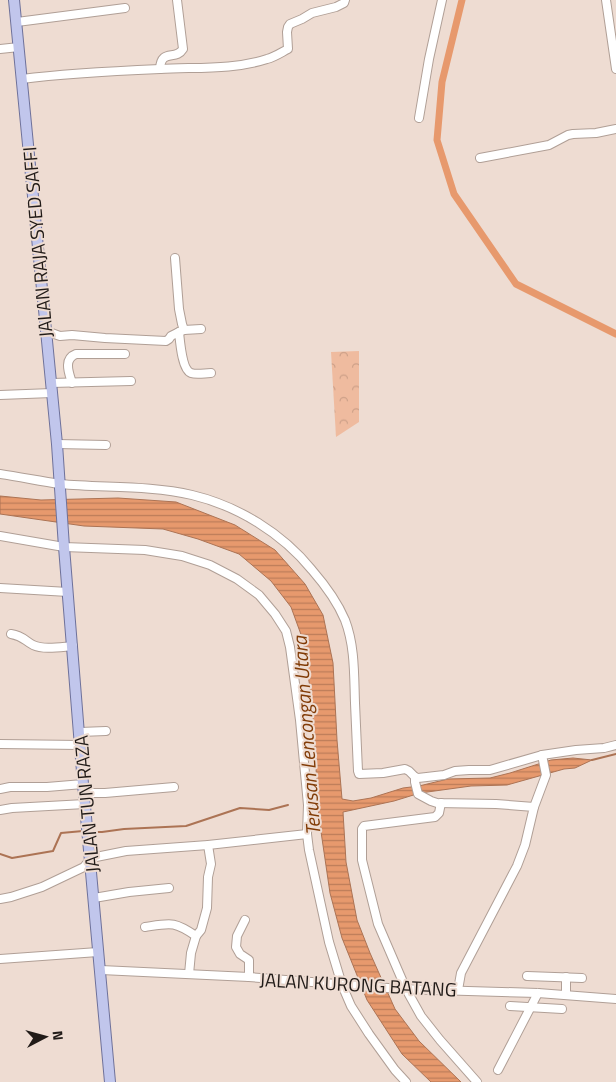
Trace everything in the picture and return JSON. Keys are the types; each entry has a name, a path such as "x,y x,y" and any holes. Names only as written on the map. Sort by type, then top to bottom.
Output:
{"main road":[{"name":"JALAN RAJA SYED SAFFI","path":"14,0 57,444 62,526"},
{"name":"JALAN TUN RAZA","path":"62,526 110,1082"}],"street":[{"path":"160,69 160,62 164,58 178,54 183,49 177,0"},
{"path":"22,79 66,74 225,68 269,59 288,49 287,32 290,24 312,13 339,6 345,0"},
{"path":"419,118 442,0"},
{"path":"606,0 616,69"},
{"path":"16,22 125,8"},
{"path":"0,49 19,48"},
{"path":"480,158 549,145 568,135 616,129"},
{"path":"175,258 182,324 183,361 187,370 192,373 211,373"},
{"path":"46,331 60,336 72,335 166,341 181,331 200,329"},
{"path":"72,383 68,360 71,356 76,354 125,354"},
{"path":"0,395 72,383 131,381"},
{"path":"57,444 106,445"},
{"path":"0,474 60,485 154,490 192,495 245,514 280,538 301,556 324,584 336,602 345,621 353,663 358,772 361,774 383,773 405,769 409,771 416,781 418,794 431,802 487,803 534,807"},
{"path":"0,536 64,547 145,550 172,554 210,565 237,579 259,595 268,605 286,631 290,647 300,720 308,805 307,834 329,942 342,985 351,1006 368,1034 406,1082"},
{"path":"0,588 68,592"},
{"path":"12,634 36,646 48,648 72,646"},
{"path":"80,732 106,731"},
{"path":"0,744 80,745"},
{"path":"416,781 418,778 444,775 455,771 490,770 576,750 616,745"},
{"path":"458,990 461,973 517,866 525,845 534,807 546,775 543,758"},
{"path":"0,789 47,786 84,788 106,793 174,787"},
{"path":"440,803 439,813 435,817 365,826 362,829 362,860 378,924 404,989 435,1034 477,1082"},
{"path":"0,810 85,804"},
{"path":"0,899 42,887 84,868 90,858 126,851 208,845 307,834"},
{"path":"189,974 191,953 196,936 201,930 207,908 208,876 211,864 208,845"},
{"path":"94,898 169,888"},
{"path":"245,920 237,936 236,947 240,954 249,960 249,978"},
{"path":"145,927 171,923 196,936"},
{"path":"0,959 98,952"},
{"name":"JALAN KURONG BATANG","path":"100,970 189,974 404,989 566,995 616,999"},
{"path":"527,976 582,978"},
{"path":"566,977 566,995"},
{"path":"498,1070 538,994"},
{"path":"510,1006 562,1008"}],"green space":[{"path":"359,351 359,422 336,437 331,352"}],"shaded area":[{"path":"0,496 41,500 118,498 176,502 235,525 275,550 305,584 323,615 333,663 342,799 353,801 371,798 403,788 448,779 490,778 551,760 573,758 592,760 575,768 564,769 507,785 471,786 420,793 394,801 343,812 346,862 357,920 370,953 395,1009 419,1041 461,1082 431,1082 402,1054 367,1000 342,938 330,893 319,818 312,702 303,640 291,607 271,581 239,554 198,539 163,529 84,526 0,514"}],"waterway":[{"path":"462,0 442,82 437,140 454,194 516,284 616,334"},
{"path":"592,760 616,754"},
{"path":"90,832 186,826 240,808 269,810 288,805"},
{"path":"0,854 12,858 53,851 61,833 83,831"}],"water label":[{"name":"Terusan Lencongan Utara","path":"306,736"}]}
